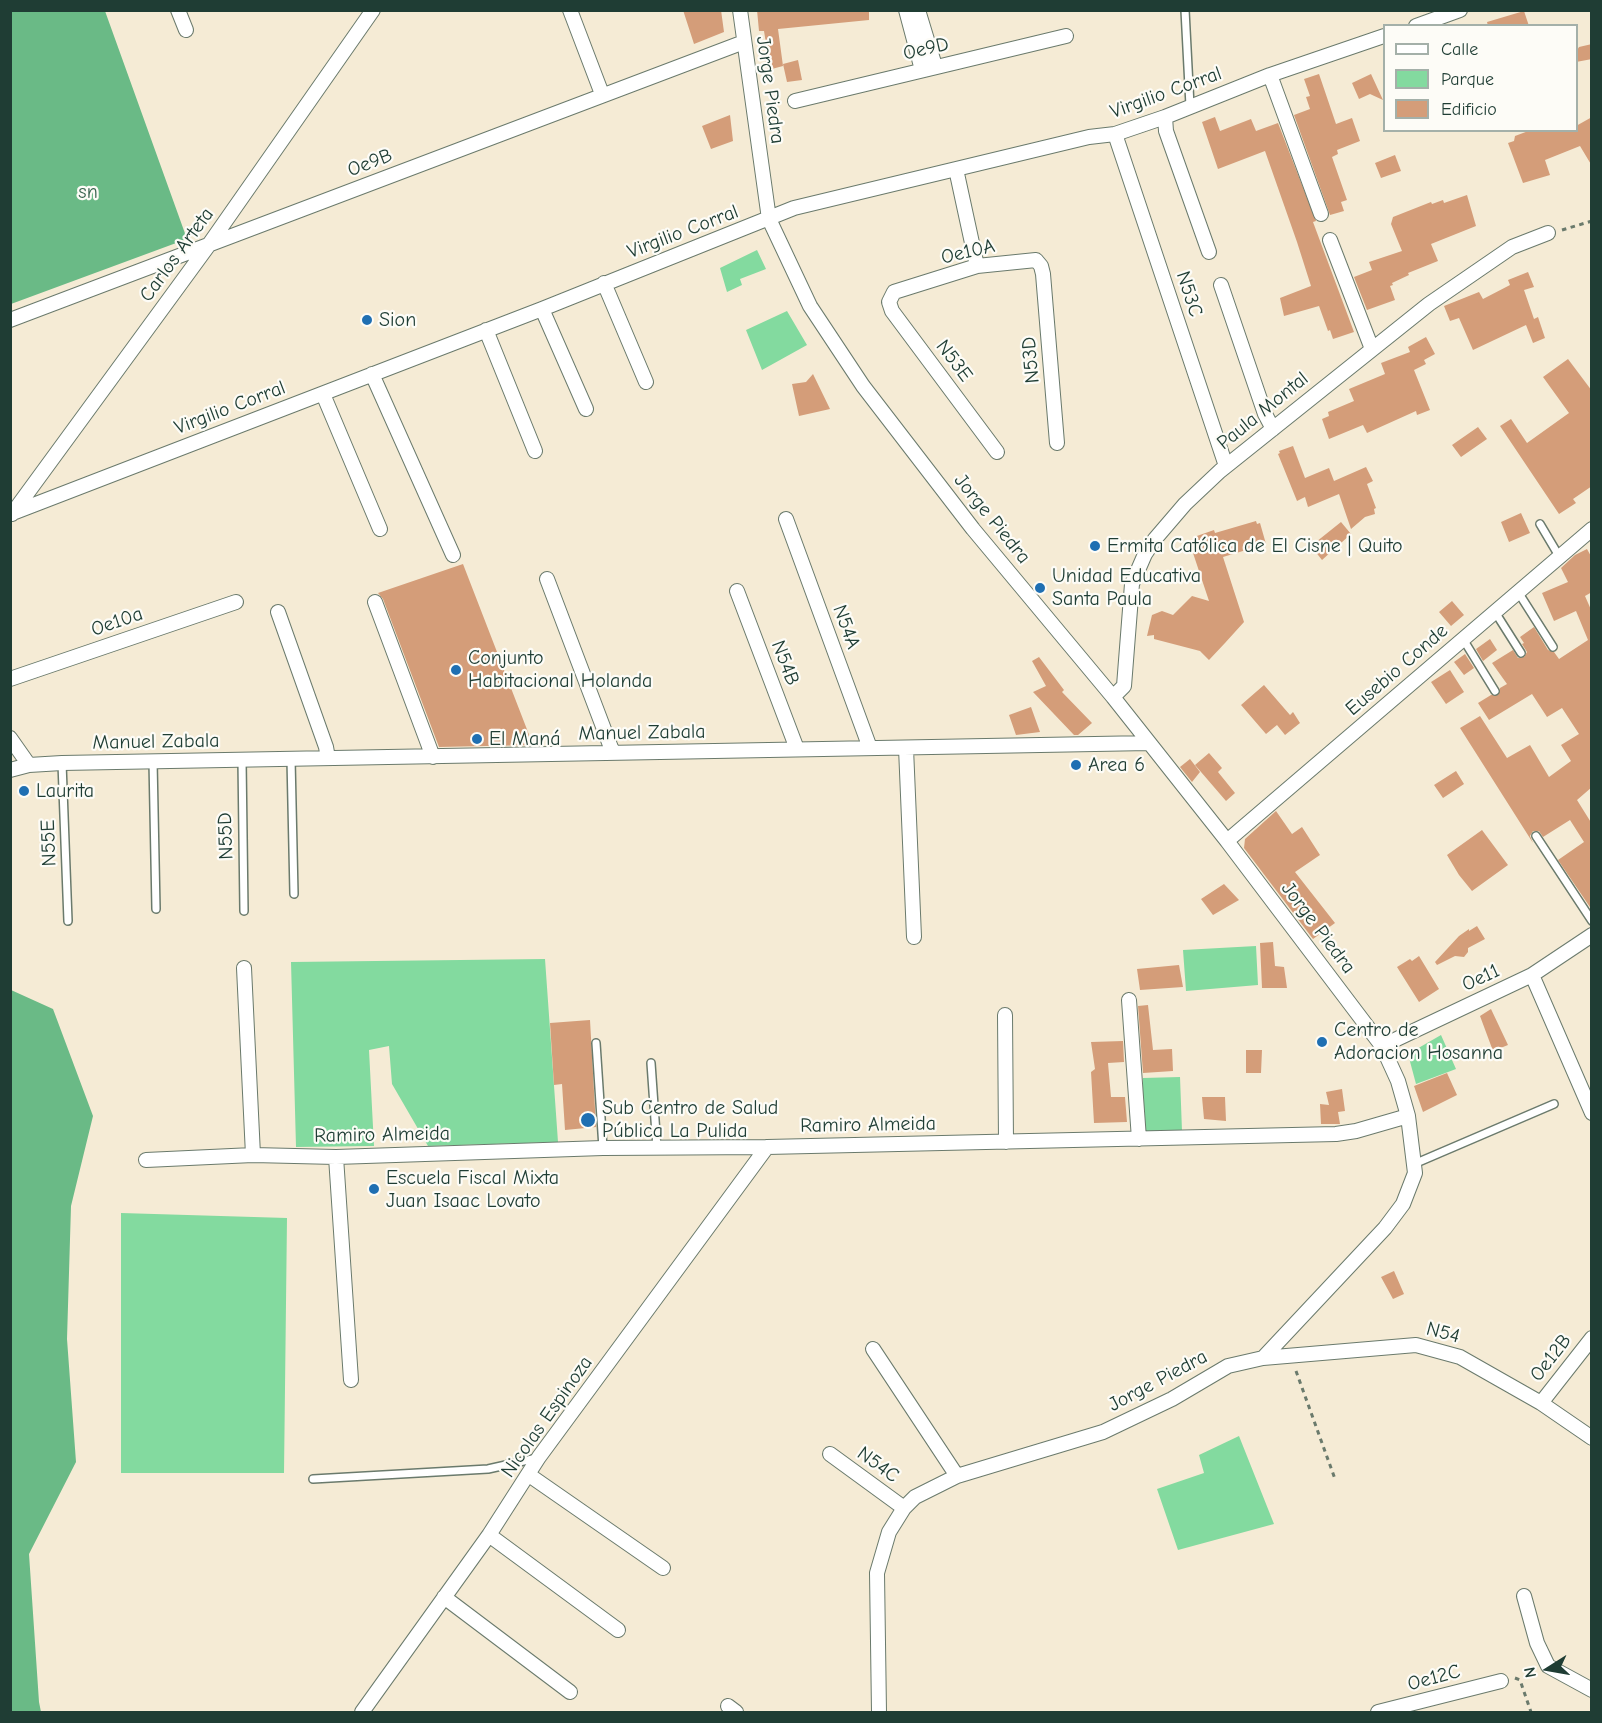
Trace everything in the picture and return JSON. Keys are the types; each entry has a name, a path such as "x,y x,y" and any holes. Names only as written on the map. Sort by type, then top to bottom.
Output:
{"street":[{"path":"178,10 186,30"},
{"name":"Carlos Arteta","path":"11,515 208,246 373,10"},
{"path":"570,10 602,94"},
{"name":"Jorge Piedra","path":"740,10 769,219 810,306 863,386 973,529 1113,697 1227,841 1382,1046 1398,1081 1408,1116 1415,1173 1397,1212 1263,1358 1228,1366 1172,1400 1103,1432 957,1476 915,1497 904,1508 889,1532 877,1573 879,1713"},
{"path":"906,10 929,68"},
{"path":"918,10 929,68"},
{"path":"1422,24 1460,10"},
{"name":"Oe9D","path":"795,101 1066,36"},
{"name":"Virgilio Corral","path":"11,515 542,309 794,207 1089,137 1115,134 1165,117 1270,75 1383,36"},
{"name":"Oe9B","path":"10,320 744,42"},
{"path":"1270,75 1321,214"},
{"path":"1165,117 1166,132 1209,252"},
{"name":"N53C","path":"1115,134 1226,466"},
{"path":"956,169 977,266"},
{"name":"Paula Montal","path":"1113,697 1124,686 1132,584 1144,554 1185,504 1226,466 1429,304 1497,256 1523,242 1548,233"},
{"path":"1330,240 1372,348"},
{"name":"Oe10A","path":"894,292 977,266 1036,260 1043,274"},
{"name":"N53D","path":"1043,274 1057,443"},
{"path":"604,284 646,381"},
{"path":"1221,285 1265,414 1273,429"},
{"name":"N53E","path":"894,292 889,303 892,311 997,452"},
{"path":"542,309 586,409"},
{"path":"486,330 535,451"},
{"path":"372,374 453,555"},
{"path":"323,394 380,529"},
{"name":"N54A","path":"786,519 870,748"},
{"name":"Eusebio Conde","path":"1227,841 1592,529"},
{"path":"547,579 613,753"},
{"name":"N54B","path":"737,591 797,749"},
{"name":"Oe10a","path":"10,680 236,602"},
{"path":"375,602 433,757"},
{"path":"278,612 328,758"},
{"path":"10,738 29,765"},
{"name":"Manuel Zabala","path":"10,770 29,765 62,763 1149,743"},
{"path":"906,748 914,937"},
{"name":"Oe11","path":"1382,1046 1532,975 1592,935"},
{"path":"244,968 253,1155"},
{"path":"1532,975 1592,1113"},
{"path":"1129,1000 1139,1139"},
{"path":"1005,1015 1006,1142"},
{"name":"Ramiro Almeida","path":"146,1160 253,1155 336,1157 603,1148 767,1147 1336,1134 1356,1131 1408,1116"},
{"name":"Nicolas Espinoza","path":"362,1713 489,1535 539,1457 767,1147"},
{"path":"336,1157 351,1380"},
{"name":"Oe12B","path":"1541,1403 1592,1338"},
{"name":"N54","path":"1263,1358 1416,1345 1460,1357 1541,1403 1592,1438"},
{"path":"873,1349 957,1476"},
{"name":"N54C","path":"830,1454 904,1508"},
{"path":"529,1475 663,1568"},
{"path":"489,1535 618,1629"},
{"path":"1524,1596 1537,1643 1548,1666 1592,1690"},
{"path":"444,1597 570,1692"},
{"name":"Oe12C","path":"1378,1713 1501,1680"}],"lane":[{"path":"1185,10 1190,106"},
{"path":"1540,524 1559,556"},
{"path":"1518,592 1553,647"},
{"path":"1495,612 1521,653"},
{"path":"1463,639 1495,691"},
{"path":"291,759 294,894"},
{"name":"N55D","path":"242,760 244,911"},
{"path":"153,761 156,909"},
{"name":"N55E","path":"62,763 68,921"},
{"path":"1536,836 1592,921"},
{"path":"596,1043 603,1148"},
{"path":"651,1063 657,1148"},
{"path":"1414,1164 1554,1104"},
{"path":"313,1479 488,1468 539,1457"}],"path":[{"path":"1548,233 1592,220"},
{"path":"1291,1356 1335,1479"},
{"path":"1501,1680 1514,1677 1520,1680 1531,1713"}],"green space":[{"name":"sn","path":"11,10 105,11 187,239 11,304"},
{"path":"757,250 766,269 740,279 742,285 727,292 720,268"},
{"path":"787,311 807,345 762,370 746,330"},
{"path":"1256,946 1258,985 1186,991 1183,950"},
{"path":"545,959 558,1142 428,1146 392,1084 389,1046 369,1050 374,1146 296,1147 291,962"},
{"path":"11,990 53,1009 93,1116 71,1206 67,1339 76,1462 29,1554 41,1712 10,1712"},
{"path":"1441,1035 1456,1069 1416,1084 1408,1054"},
{"path":"1180,1077 1182,1131 1143,1132 1143,1078"},
{"path":"121,1213 287,1218 284,1473 121,1473"},
{"path":"1239,1436 1274,1524 1178,1550 1157,1489 1204,1473 1199,1455"}],"building":[{"path":"683,10 721,10 724,32 694,44"},
{"path":"757,10 869,10 869,20 778,29 783,66 768,70 764,58 768,56 764,31 759,31"},
{"path":"1524,11 1528,24 1488,24 1487,22"},
{"path":"1592,44 1592,59 1578,62 1579,47"},
{"path":"798,60 802,80 787,82 783,64"},
{"path":"1319,74 1336,124 1352,118 1360,141 1337,150 1338,154 1332,157 1347,200 1341,202 1344,211 1330,215 1294,115 1310,109 1306,97 1310,96 1304,79"},
{"path":"1371,74 1383,100 1370,94 1359,99 1352,83"},
{"path":"730,115 733,141 711,149 702,126"},
{"path":"1215,117 1220,131 1251,119 1256,131 1278,123 1316,221 1313,222 1354,332 1333,339 1319,306 1284,316 1280,298 1311,286 1297,242 1265,151 1218,169 1202,122"},
{"path":"1592,117 1592,166 1580,146 1545,160 1550,175 1523,183 1508,143 1514,141 1515,136 1526,132 1578,132 1578,125"},
{"path":"1395,155 1401,171 1381,178 1375,163"},
{"path":"1467,195 1476,226 1431,244 1438,261 1408,273 1409,275 1392,283 1393,285 1390,286 1395,300 1367,310 1354,277 1372,270 1369,262 1402,251 1391,224 1393,217 1431,202 1432,204 1443,200 1444,203"},
{"path":"1528,272 1534,287 1524,290 1534,319 1538,317 1545,338 1533,343 1526,325 1473,350 1459,318 1450,321 1444,306 1479,292 1483,299 1510,285 1508,280"},
{"path":"1426,337 1435,354 1424,360 1426,364 1414,370 1430,410 1417,415 1416,411 1367,433 1363,425 1329,439 1322,419 1329,416 1328,412 1354,401 1349,389 1385,374 1381,363 1410,352 1408,347"},
{"path":"1568,359 1592,391 1592,486 1573,499 1576,503 1559,514 1500,426 1511,419 1527,443 1569,413 1543,377"},
{"path":"813,374 830,409 799,416 792,384 806,382"},
{"path":"1478,427 1487,439 1461,457 1452,445"},
{"path":"1293,446 1305,478 1329,468 1334,481 1366,467 1373,481 1367,484 1376,508 1374,509 1375,514 1365,517 1351,529 1339,494 1308,507 1305,497 1297,501 1278,454 1279,451"},
{"path":"1521,513 1530,533 1509,542 1501,522"},
{"path":"1256,521 1257,524 1260,523 1266,544 1223,557 1244,622 1209,660 1200,651 1154,639 1154,635 1147,636 1152,615 1162,611 1173,615 1192,596 1209,601 1190,544 1196,542 1194,537"},
{"path":"1341,522 1351,534 1322,560 1311,546"},
{"path":"1587,549 1592,558 1592,592 1585,596 1592,612 1592,787 1577,800 1592,824 1592,910 1558,860 1584,842 1570,820 1543,837 1539,831 1533,831 1530,836 1533,843 1460,728 1480,716 1507,758 1530,745 1549,777 1571,761 1561,745 1579,734 1562,708 1547,717 1532,694 1489,720 1478,703 1491,695 1498,695 1500,688 1507,684 1492,663 1513,650 1518,658 1524,657 1527,652 1520,637 1534,627 1548,650 1554,652 1559,659 1588,640 1576,611 1554,621 1542,593 1568,582 1561,568 1575,555"},
{"name":"Conjunto Habitacional Holanda","path":"463,564 533,745 439,747 383,599 378,593"},
{"path":"1452,601 1464,615 1451,626 1439,612"},
{"path":"1490,639 1497,650 1483,661 1476,649"},
{"path":"1465,654 1474,668 1464,675 1454,662"},
{"path":"1039,657 1064,690 1062,692 1092,723 1078,735 1074,735 1033,692 1046,686 1032,661"},
{"path":"1450,670 1464,692 1446,704 1431,682"},
{"path":"1264,685 1290,715 1293,712 1300,723 1285,735 1277,725 1266,734 1241,705"},
{"path":"1031,707 1040,732 1016,735 1009,715"},
{"path":"1209,753 1222,768 1218,772 1235,793 1226,801 1195,765"},
{"path":"1190,759 1200,772 1192,782 1180,767"},
{"path":"1456,771 1464,784 1443,798 1434,785"},
{"path":"1276,811 1292,834 1302,827 1320,855 1295,872 1335,923 1313,939 1244,848 1245,839"},
{"path":"1482,830 1508,865 1472,891 1447,855"},
{"path":"1224,884 1239,900 1213,915 1201,899"},
{"path":"1477,926 1485,939 1468,948 1464,957 1455,956 1437,965 1435,962 1459,936"},
{"path":"1273,942 1275,966 1284,967 1287,988 1262,988 1260,943"},
{"path":"1419,956 1439,989 1419,1002 1397,967"},
{"path":"1179,965 1183,987 1140,990 1137,969"},
{"path":"1148,1005 1153,1050 1172,1049 1173,1071 1143,1073 1138,1006"},
{"path":"1491,1009 1508,1045 1493,1051 1480,1016"},
{"name":"Sub Centro de Salud Pública La Pulida","path":"590,1020 596,1127 565,1130 562,1084 554,1085 550,1023"},
{"path":"1123,1041 1124,1062 1108,1063 1111,1097 1125,1097 1127,1122 1094,1123 1091,1072 1095,1069 1091,1042"},
{"path":"1246,1050 1262,1050 1261,1073 1246,1073"},
{"path":"1447,1073 1457,1095 1423,1112 1414,1086"},
{"path":"1342,1089 1345,1111 1338,1112 1340,1124 1321,1124 1320,1104 1329,1105 1326,1092"},
{"path":"1202,1097 1225,1097 1226,1121 1204,1119"},
{"path":"1394,1271 1404,1294 1393,1299 1381,1277"}],"place":[{"name":"Sion","path":"367,320"},
{"name":"Ermita Católica de El Cisne | Quito","path":"1095,546"},
{"name":"Unidad Educativa Santa Paula","path":"1040,588"},
{"name":"Conjunto Habitacional Holanda","path":"456,670"},
{"name":"El Maná","path":"477,739"},
{"name":"Area 6","path":"1076,765"},
{"name":"Laurita","path":"24,791"},
{"name":"Centro de Adoracion Hosanna","path":"1322,1042"},
{"name":"Sub Centro de Salud Pública La Pulida","path":"588,1120"},
{"name":"Escuela Fiscal Mixta Juan Isaac Lovato","path":"374,1189"}]}
